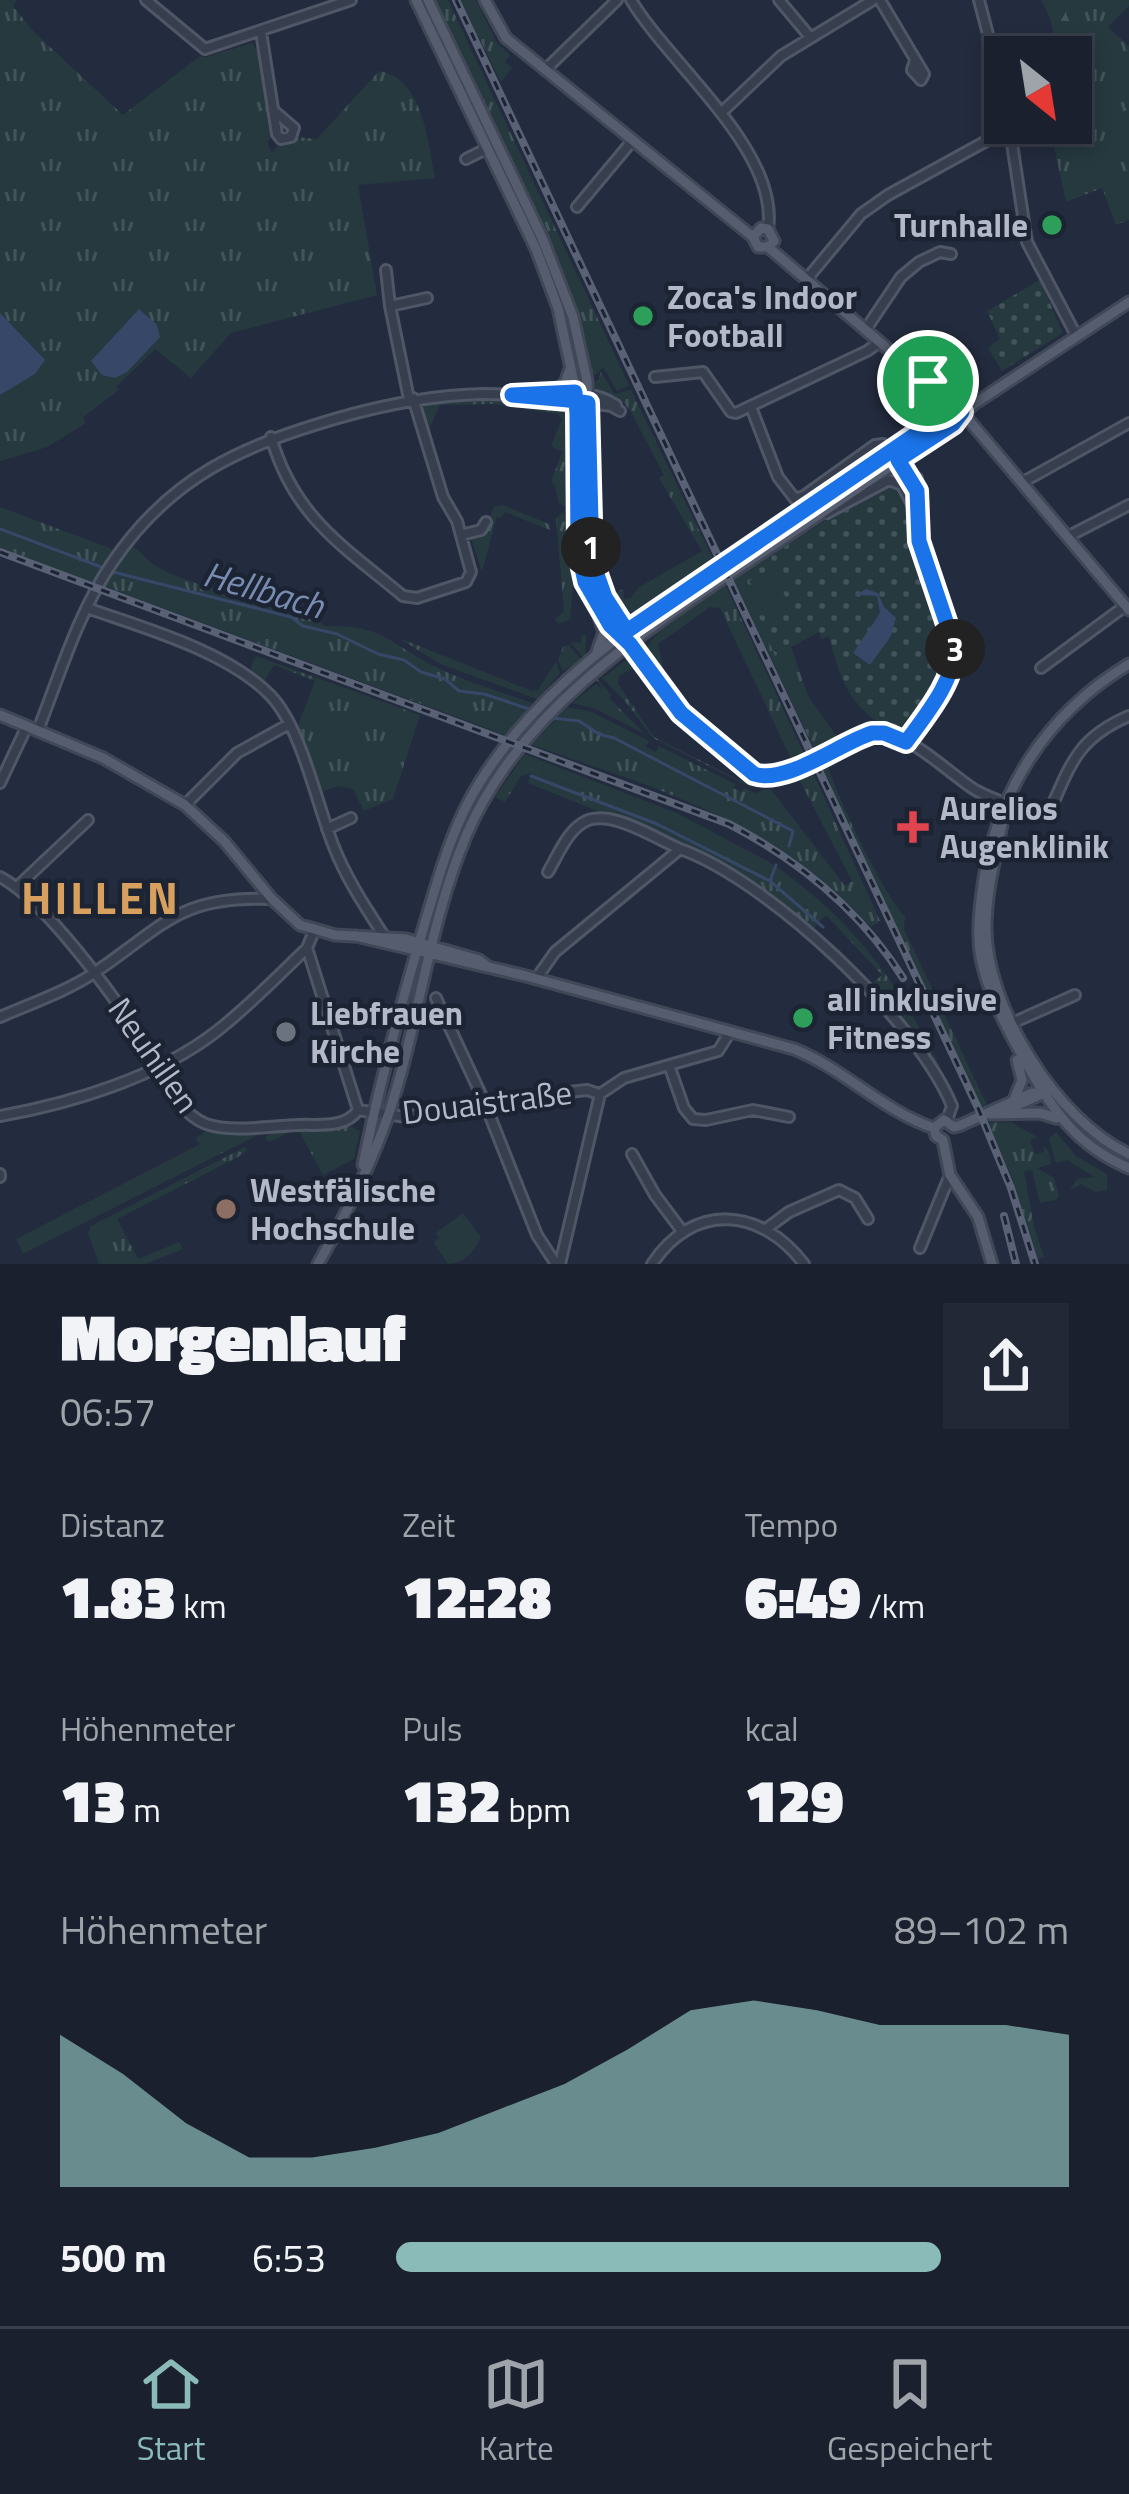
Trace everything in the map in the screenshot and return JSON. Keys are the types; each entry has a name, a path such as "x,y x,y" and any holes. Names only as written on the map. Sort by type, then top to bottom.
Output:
{"main road":[{"path":"416,0 544,266 582,398 578,550 604,632 596,656"},
{"path":"428,0 554,266 580,342 592,560 623,634"},
{"path":"487,1 506,38 754,237 758,247 768,248 866,328 962,412 1114,592 1129,620"},
{"path":"754,237 757,230 768,229 774,241 768,248"},
{"path":"359,1185 373,1113 458,824 493,764 530,717 623,634 894,456 953,424 962,412 1129,302"},
{"path":"554,392 565,383 571,364"},
{"path":"922,430 932,403 928,381"},
{"path":"318,1264 359,1185 388,1114 424,947 468,830 500,775 542,722 630,644 814,518 922,430 944,416 962,412"},
{"path":"585,582 630,644"},
{"path":"1061,1121 1049,1089 1010,1026 983,969 978,929 988,850 1023,767 1080,702 1127,670"},
{"path":"0,715 103,758 185,805 299,925 424,947"},
{"path":"356,937 384,935 794,1049 826,1064 913,1121 934,1128"},
{"path":"1010,1026 1022,1081 1012,1102"},
{"path":"986,1115 1049,1089"},
{"path":"992,1264 978,1217 950,1175 943,1140 934,1128 938,1122 950,1124 1028,1103 1049,1089"},
{"path":"1049,1089 1085,1127 1129,1154"},
{"path":"986,1115 1040,1113 1061,1121 1088,1147 1129,1168"},
{"path":"943,1140 952,1136 950,1124"}],"street":[{"path":"146,0 205,49 351,0"},
{"path":"545,70 616,0"},
{"path":"631,0 750,150 770,214 768,229"},
{"path":"779,0 810,37"},
{"path":"721,113 781,56 876,0 915,61"},
{"path":"979,0 990,36"},
{"path":"261,32 273,110"},
{"path":"577,207 633,140"},
{"path":"806,280 861,214 984,141"},
{"path":"1013,144 1027,242 1077,337"},
{"path":"466,159 488,148"},
{"path":"866,328 910,269 930,255 951,254"},
{"path":"271,437 284,473 318,526 407,598 468,581 471,572 455,514 443,497 411,399 386,270"},
{"path":"390,306 427,298"},
{"path":"655,377 703,372 730,412 751,407 881,341"},
{"path":"0,784 33,729 87,608 115,558 147,517 214,465 271,437 411,399 554,392 582,398"},
{"path":"512,395 582,398"},
{"path":"751,407 778,477 795,499 883,444 917,491"},
{"path":"1023,482 1129,423"},
{"path":"906,742 956,658 919,541 917,478"},
{"path":"814,518 889,480 910,494 916,515"},
{"path":"1069,536 1129,506"},
{"path":"461,535 481,530 486,522"},
{"path":"1041,668 1126,607"},
{"path":"87,608 159,633 251,678 274,699 289,724 336,853 384,935"},
{"path":"630,644 681,713 754,774 773,777 872,733 884,733 906,742 968,785 1047,817 1076,752 1129,716"},
{"path":"185,805 237,753 289,724"},
{"path":"327,829 351,817"},
{"path":"548,872 570,836 592,819 617,822 762,894 867,988 910,1034 937,1072 952,1106 950,1124"},
{"path":"18,886 88,820"},
{"path":"536,979 555,952 680,850"},
{"path":"0,877 18,886 95,972"},
{"path":"0,1017 95,972 185,908 272,899"},
{"path":"0,1116 80,1096 158,1065 216,1033 307,948 314,931"},
{"path":"307,948 358,1110"},
{"name":"Neuhillen","path":"95,972 194,1118 212,1126 344,1123 358,1110"},
{"path":"1010,1026 1076,995"},
{"path":"436,998 545,1254 558,1264 600,1094 624,1078 718,1051 730,1031"},
{"path":"669,1065 684,1108 693,1119 753,1110 789,1117"},
{"name":"Douaistraße","path":"358,1110 406,1117 484,1102 587,1090 600,1094"},
{"path":"632,1154 682,1231"},
{"path":"920,1248 950,1175"},
{"path":"766,1229 788,1212 839,1190 855,1198 868,1219"},
{"path":"652,1264 682,1231 724,1219 746,1220 766,1229 804,1264"}],"green space":[{"path":"0,0 17,0 13,6 34,32 123,115 200,56 252,43 265,75 272,137 267,142 272,153 279,144 297,137 317,139 379,71 394,76 421,113 435,178 358,185 377,295 231,333 191,378 155,349 116,387 119,390 83,417 86,423 47,447 0,461"},
{"path":"435,0 448,0 629,385 617,391 603,367 592,378 584,333 559,263"},
{"path":"460,0 476,0 497,43 510,55 505,62 512,68 501,82"},
{"path":"1041,0 1129,0 1129,6 1108,27 1129,46 1129,220 1116,225 1102,188 1066,202 1054,144 1092,144 1092,36 1060,36"},
{"path":"1046,0 1068,0 1066,14 1076,36 1055,36"},
{"path":"1040,280 1063,333 1002,371 988,348 1000,339 987,311"},
{"path":"601,371 614,394 631,390 714,561 634,613 621,609 612,595 623,589 624,599 631,598 638,588 702,551 659,478 664,475 631,412 596,389 593,383"},
{"path":"482,399 566,408 565,506 559,503 551,482 562,452 551,446 562,419 558,414 492,404 440,405 427,433 423,403"},
{"path":"945,420 947,423 648,626 731,562"},
{"path":"891,485 908,502 911,551 946,653 945,664 899,735 870,717 851,695 829,636 821,639 819,632 775,656 742,574 870,492"},
{"path":"503,505 549,524 550,530 505,512 497,516 482,572 471,538 484,532 494,507"},
{"path":"0,507 115,550 93,583 0,549"},
{"path":"564,512 573,585 570,619 559,624 555,619 564,611 556,518"},
{"path":"131,546 153,564 187,580 312,614 325,626 372,631 444,671 532,703 505,735 104,586"},
{"path":"771,569 790,606 768,618 749,581"},
{"path":"742,574 775,655 791,647 808,696 844,741 816,753 734,580"},
{"path":"726,586 806,758 792,761 720,608 710,607 658,644 666,682 646,650 669,624"},
{"path":"586,635 585,656 591,663 619,642 593,666 604,677 626,660 637,662 656,689 632,669 619,676 618,684 654,737 749,785 757,781 765,787 750,787 653,738 592,667 609,698 645,734 596,709 572,703 596,684 604,690 588,670 545,707 585,668 580,661 563,671 558,660 563,647 569,645 589,664 571,643 581,642"},
{"path":"399,638 532,691 538,690 556,662 560,673 537,699 440,664"},
{"path":"256,656 420,715 393,799 364,811 353,789 338,786 318,793 296,731 315,681 274,665 263,683 249,672"},
{"path":"567,707 592,712 649,741 646,747 656,752 659,746 735,784 741,792 770,788 845,886 852,881 799,779 794,781 792,776 811,768 880,921 871,927 835,891 756,835 671,794 532,745"},
{"path":"525,754 545,762 540,775 638,808 761,875 771,863 826,907 870,954 941,1068 874,982 882,975 826,915 813,929 758,884 687,847 528,783 531,773 521,776 505,802 495,797"},
{"path":"545,762 677,813 771,863 761,876 638,808 540,775"},
{"path":"827,762 860,842 905,916 904,929 987,1105 981,1107 820,763"},
{"path":"1011,1122 1037,1137 1030,1141 1035,1154 1044,1152 1043,1147 1048,1150 1051,1164 1037,1168 1054,1178 1059,1196 1040,1203 1032,1170 1024,1171 1044,1257 1038,1259 1011,1175 988,1123"},
{"path":"350,1126 360,1131 354,1159 323,1175 300,1133 255,1142 282,1128"},
{"path":"209,1129 270,1129 208,1160 196,1138"},
{"path":"1056,1132 1076,1156 1107,1174 1107,1190 1095,1192 1081,1184 1070,1190 1077,1179 1095,1177 1067,1160 1056,1163 1049,1139"},
{"path":"200,1144 208,1160 23,1254 16,1239"},
{"path":"245,1147 247,1151 236,1158 117,1219 138,1259 179,1242 183,1249 145,1264 99,1264 88,1233 91,1226"},
{"path":"463,1213 481,1237 468,1256 448,1264 433,1242 439,1238 436,1233"}],"water":[{"path":"139,309 157,325 160,337 127,372 115,378 102,375 91,361"},
{"path":"0,313 45,360 35,374 0,395"},
{"path":"866,589 878,593 896,618 891,636 870,665 853,653 880,613 877,596 855,595"}],"waterway":[{"name":"Hellbach","path":"0,529 104,568"},
{"name":"Hellbach","path":"113,572 291,617 303,626 404,660 459,691 532,710"},
{"name":"Hellbach","path":"552,718 579,721 793,831 789,846"},
{"name":"Hellbach","path":"531,776 657,824 770,881"},
{"name":"Hellbach","path":"776,865 770,881 823,927"}],"railway":[{"path":"456,0 978,1108 1035,1264"},
{"path":"0,552 729,824 826,889 868,930 903,978"},
{"path":"1004,1216 1016,1264"}],"place":[{"name":"Turnhalle","path":"1052,225"},
{"name":"Zoca's Indoor Football","path":"643,316"},
{"name":"Aurelios Augenklinik","path":"913,827"},
{"name":"all inklusive Fitness","path":"803,1018"},
{"name":"Liebfrauen Kirche","path":"286,1032"},
{"name":"Westfälische Hochschule","path":"226,1209"}],"district":[{"name":"HILLEN","path":"101,897"}],"route":[{"path":"928,381 931,416 922,430 627,631 605,597 592,560 588,403 576,401 568,400 512,395 575,392 576,401 577,413 578,550 585,582 610,625 630,644 681,713 754,774 782,774 872,733 906,742 950,673 956,658 954,645 919,541 917,491 898,460 953,424 962,412 928,381"}]}
